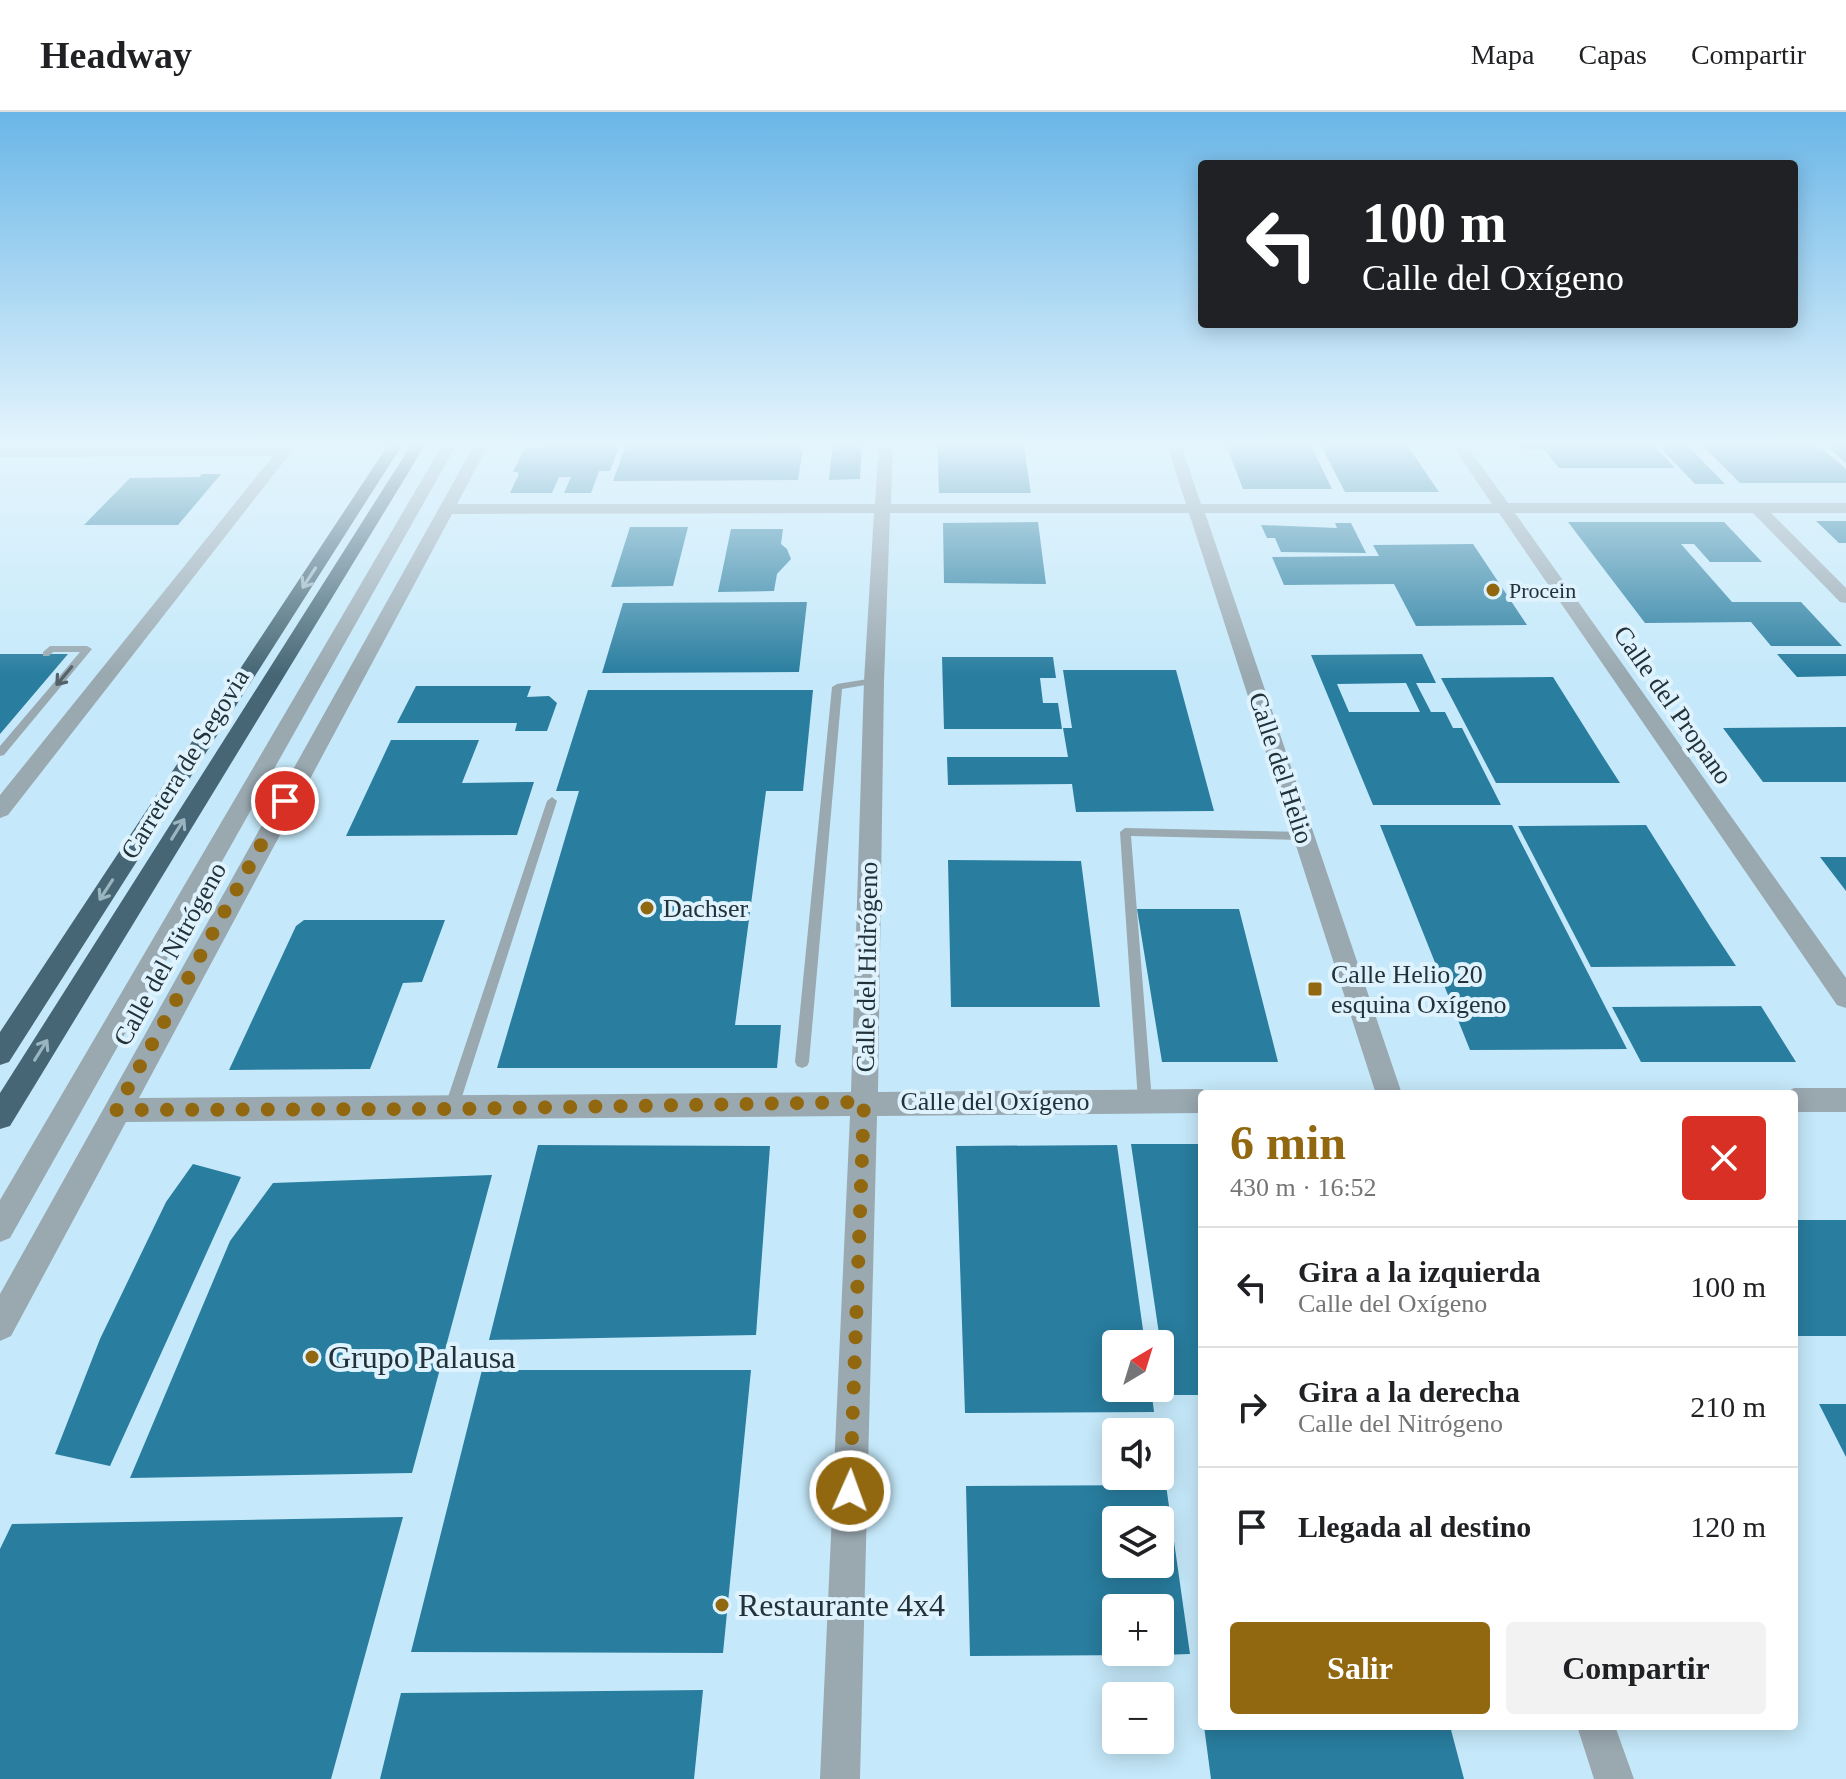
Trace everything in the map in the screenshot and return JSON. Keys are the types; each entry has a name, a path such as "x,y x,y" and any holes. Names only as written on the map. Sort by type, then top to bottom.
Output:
{"highway":[{"name":"Carretera de Segovia","path":"0,1054 347,520"},
{"name":"Carretera de Segovia","path":"0,1117 372,520"}],"street":[{"path":"0,810 224,520"},
{"path":"0,1228 406,520"},
{"name":"Calle del Nitrógeno","path":"0,1325 440,520"},
{"name":"Calle del Hidrógeno","path":"840,1779 864,1102 874,681 882,520"},
{"name":"Calle del Helio","path":"1198,520 1388,1090"},
{"name":"Calle del Propano","path":"1512,520 1846,998"},
{"path":"1769,520 1846,598"},
{"path":"1798,1100 1846,1100"},
{"name":"Calle del Oxígeno","path":"116,1110 1198,1101"},
{"path":"1597,1730 1614,1779"}],"lane":[{"path":"0,753 87,649 50,649 46,654"},
{"path":"802,1062 837,687 874,681"},
{"path":"451,1109 552,801"},
{"path":"1145,1101 1125,832 1303,836"}],"building":[{"path":"89,520 182,520 178,525 84,525"},
{"path":"1816,521 1846,521 1846,543 1839,543"},
{"path":"1038,522 1046,584 944,583 943,523"},
{"path":"1568,522 1724,522 1762,562 1710,562 1694,544 1681,544 1732,602 1801,602 1842,646 1771,646 1751,622 1645,623"},
{"path":"1335,523 1351,523 1366,553 1281,552 1275,538 1267,538 1261,525 1337,528"},
{"path":"630,527 688,527 673,586 611,587"},
{"path":"731,529 783,529 781,544 791,559 777,574 774,591 718,592"},
{"path":"1473,544 1527,625 1416,626 1394,584 1284,585 1272,557 1379,556 1373,545"},
{"path":"807,602 799,672 602,673 623,603"},
{"path":"0,654 68,654 0,734"},
{"path":"1422,654 1436,683 1416,683 1431,712 1445,712 1453,728 1462,728 1501,805 1373,805 1311,655","holes":["1406,683 1420,712 1349,712 1337,684"]},
{"path":"1777,654 1846,654 1846,676 1797,677"},
{"path":"942,657 1053,657 1056,678 1040,678 1043,703 1058,703 1062,729 944,729"},
{"path":"1063,670 1176,670 1214,811 1076,812 1072,784 948,785 947,757 1068,757 1063,728 1072,728"},
{"path":"1553,677 1620,783 1496,783 1441,678"},
{"path":"416,686 531,686 527,697 549,696 557,703 547,731 515,731 517,723 397,723"},
{"name":"Dachser","path":"588,690 813,690 803,791 766,791 735,1025 781,1025 777,1068 497,1068 579,791 556,791"},
{"path":"1846,727 1846,782 1763,782 1723,728"},
{"path":"391,740 479,740 462,783 534,782 517,835 346,836"},
{"path":"1380,825 1512,825 1627,1049 1470,1050"},
{"path":"1646,825 1736,966 1591,967 1518,826"},
{"path":"1820,857 1846,857 1846,891"},
{"path":"948,860 1081,861 1100,1007 951,1007"},
{"path":"1137,909 1239,909 1278,1062 1162,1062"},
{"path":"304,920 445,920 422,982 403,983 370,1069 229,1070 296,926"},
{"path":"1761,1006 1796,1062 1641,1062 1612,1007"},
{"path":"1131,1144 1198,1144 1198,1395 1174,1395 1174,1330 1158,1330"},
{"path":"538,1145 770,1146 756,1335 489,1340"},
{"path":"1117,1145 1143,1330 1102,1330 1102,1402 1153,1402 1154,1412 965,1413 956,1146"},
{"path":"193,1164 241,1177 110,1466 55,1454 100,1339 166,1202"},
{"name":"Grupo Palausa","path":"492,1175 412,1473 130,1478 230,1241 273,1183"},
{"path":"1798,1220 1846,1220 1846,1336 1798,1336"},
{"path":"482,1370 751,1370 723,1653 411,1652"},
{"path":"1819,1404 1846,1404 1846,1457"},
{"path":"1102,1485 1102,1490 1167,1490 1169,1506 1102,1506 1102,1578 1174,1578 1174,1541 1190,1654 1174,1655 1174,1594 1102,1594 1102,1655 970,1656 966,1486"},
{"path":"403,1517 331,1779 0,1779 0,1549 12,1524"},
{"path":"703,1690 694,1779 380,1779 401,1693"},
{"path":"1205,1730 1451,1730 1464,1779 1211,1779"}],"place":[{"name":"Procein","path":"1493,590"},
{"name":"Dachser","path":"647,908"},
{"name":"Calle Helio 20 esquina Oxígeno","path":"1315,989"},
{"name":"Grupo Palausa","path":"312,1357"},
{"name":"Restaurante 4x4","path":"722,1605"}],"route":[{"path":"285,801 116,1110 451,1109 864,1102 850,1491"}]}
